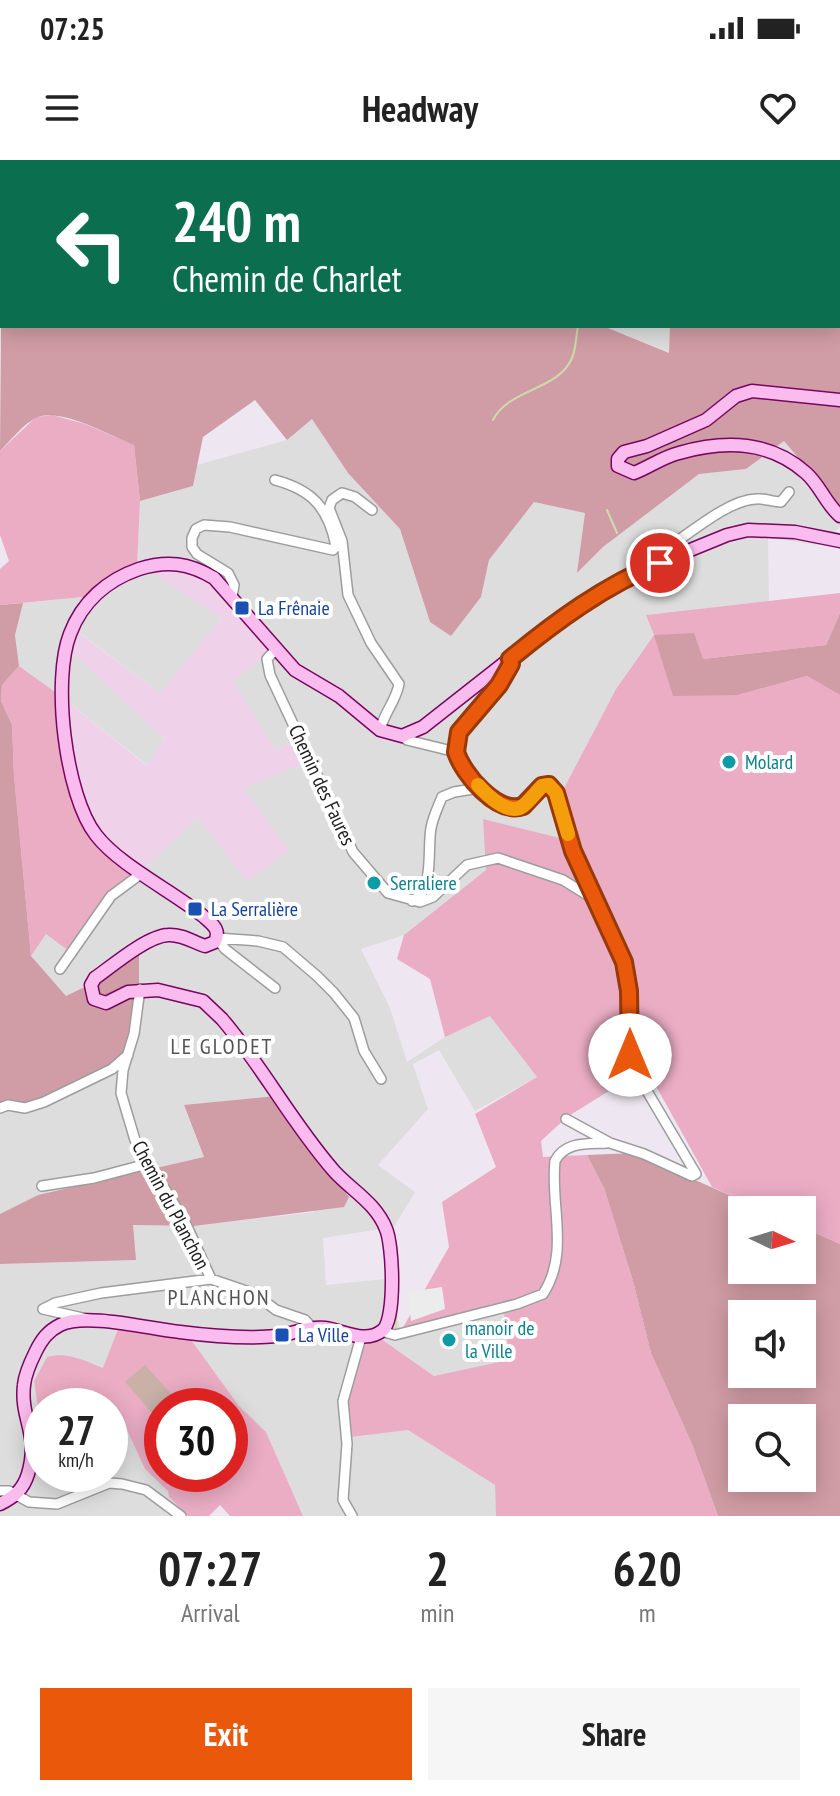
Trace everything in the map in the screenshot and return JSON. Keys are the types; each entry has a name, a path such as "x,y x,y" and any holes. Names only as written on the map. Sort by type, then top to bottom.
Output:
{"street":[{"path":"840,400 752,391 736,396 706,420 647,446 624,452 618,459 618,466 634,473 679,453 728,444 771,450 801,469 840,516"},
{"path":"232,597 234,585 228,573 197,554 192,547 196,529 204,525 230,527 333,550 336,546 325,514 315,499 297,486 275,480"},
{"path":"639,571 641,564 721,512 757,499 781,502 789,492"},
{"path":"372,510 355,497 342,493 332,500 329,508 342,541 348,595 378,655 399,684 380,730"},
{"path":"402,736 423,727 574,611 639,571 727,535 748,530 836,540"},
{"path":"275,988 225,949 217,938 215,926 96,835 76,795 65,741 64,660 70,634 83,609 96,593 130,572 177,563 199,569 214,578 295,670 339,696 380,730 456,752"},
{"name":"Chemin des Faures","path":"276,649 267,659 270,675 353,852 388,893 412,901"},
{"path":"510,659 511,664 499,685 459,732 456,752 480,788 498,803 517,808 523,806 542,786 549,785 556,793 573,851 615,938 628,982 632,1067 695,1170 695,1175 610,1143 566,1119"},
{"path":"412,901 420,896 428,874 431,830 442,797 480,788"},
{"path":"412,901 420,902 433,897 467,865 498,858 563,880 595,898"},
{"path":"60,969 111,896 142,873"},
{"path":"217,938 211,945 205,946 182,937 155,937 95,978 91,985 94,999 106,1003 140,989 191,998 211,1008 241,1042 335,1173 379,1214 389,1239 391,1285 387,1323 381,1331"},
{"path":"217,938 258,941 283,947 334,993 354,1018 364,1051 381,1079"},
{"name":"Chemin du Planchon","path":"140,989 121,1093 135,1140 185,1222 211,1279"},
{"path":"0,1108 8,1105 25,1108 44,1102 112,1069 130,1052"},
{"path":"313,1329 305,1320 276,1310 255,1294 211,1279 101,1293 55,1303 43,1309 89,1320 189,1333 274,1336 326,1328 361,1337 381,1331 395,1335 517,1304 543,1294 555,1267 558,1249 555,1161 558,1154 568,1147 610,1143"},
{"path":"42,1186 94,1178 147,1164"},
{"path":"0,1504 6,1493 26,1480 33,1457 24,1384 31,1361 50,1330 64,1322 89,1320"},
{"path":"352,1516 343,1500 347,1444 343,1401 361,1337"},
{"path":"6,1493 29,1502 57,1504 109,1483 122,1484 146,1490 181,1516"}],"shaded area":[{"path":"1,328 608,328 669,353 670,328 840,328 840,507 784,441 746,469 699,474 603,547 577,573 585,513 534,502 489,560 481,597 451,636 430,622 400,529 348,473 312,419 287,440 255,400 203,437 193,486 140,501 134,445 86,424 60,416 38,417 23,427 0,451"},
{"path":"608,328 670,328 670,353"},
{"path":"52,415 85,424 134,445 140,501 137,566 126,580 83,597 0,605 0,569 9,561 0,535 0,451 36,417"},
{"path":"312,418 348,473 400,529 430,622 481,597 489,560 534,502 585,513 578,572 603,547 699,474 746,469 784,441 840,507 840,527 819,545 768,538 769,601 647,615 654,635 616,689 561,794 576,842 486,870 404,935 361,949 390,1008 407,1062 445,1037 490,1015 537,1077 475,1111 439,1050 413,1064 428,1109 378,1165 415,1192 394,1227 323,1238 326,1285 384,1279 401,1331 503,1301 509,1361 434,1376 381,1338 351,1437 408,1430 495,1485 496,1516 303,1516 266,1432 248,1415 248,1388 226,1388 189,1337 118,1329 103,1369 76,1357 47,1357 34,1381 35,1388 24,1388 24,1492 128,1492 128,1432 144,1467 144,1492 169,1492 169,1497 188,1516 0,1516 0,1264 135,1260 132,1225 194,1226 315,1212 184,1106 204,1157 38,1195 0,1214 0,1104 99,980 66,996 31,956 46,933 69,951 109,894 137,875 198,817 247,880 289,851 243,787 304,763 299,748 287,744 276,751 233,681 272,649 157,576 222,618 160,693 80,633 164,740 148,766 19,666 15,635 23,603 83,597 137,566 140,501 193,486 197,465 287,440"},
{"path":"178,566 205,576 272,649 233,681 276,751 287,744 299,748 305,763 244,788 289,851 247,881 198,817 137,875 83,824 64,775 58,694 147,766 164,739 72,652 79,633 160,693 222,618 157,576 154,569"},
{"path":"840,593 840,613 826,645 703,659 655,635 738,695 807,676 840,695 840,1244 816,1233 816,1196 732,1196 712,1187 646,1068 567,1117 541,1141 543,1157 587,1155 604,1188 633,1281 651,1353 692,1444 718,1516 496,1516 495,1485 408,1430 351,1437 347,1405 363,1341 380,1338 434,1376 509,1360 503,1301 401,1331 449,1247 442,1202 496,1167 475,1114 537,1077 490,1016 445,1037 430,979 397,959 404,935 486,870 483,819 576,842 561,794 616,689 654,635 646,615"},
{"path":"23,603 15,635 19,666 2,685 1,701 12,725 31,956 66,996 99,980 139,952 139,985 129,1047 115,1064 37,1100 0,1104 0,605"},
{"path":"840,613 840,695 807,676 738,695 673,696 654,635 694,633 703,659 826,645"},
{"path":"19,666 58,694 64,774 83,824 137,875 109,894 69,951 46,934 31,956 12,725 1,701 2,685"},
{"path":"276,1096 349,1197 344,1207 194,1226 133,1225 136,1260 0,1264 0,1214 38,1195 204,1157 184,1105"},
{"path":"634,1153 731,1196 728,1196 728,1284 816,1284 816,1233 840,1244 840,1516 718,1516 692,1444 651,1353 633,1281 604,1188 587,1155"},
{"path":"442,1287 445,1309 411,1321 408,1292"},
{"path":"118,1329 189,1337 226,1388 144,1388 144,1467 128,1432 128,1388 35,1388 34,1381 47,1357 69,1356 103,1368"},
{"path":"145,1365 166,1388 144,1388 144,1404 125,1382"},
{"path":"248,1415 266,1432 303,1516 230,1516 220,1505 209,1516 188,1516 169,1497 168,1492 248,1492"}],"waterway":[{"path":"493,420 510,401 545,384 565,369 573,354 578,328"},
{"path":"607,510 617,533"},
{"path":"394,1331 397,1303"}],"slow traffic":[{"path":"478,785 498,803 517,808 523,806 542,786 549,785 556,793 568,834"}],"place":[{"name":"La Frênaie","path":"242,608"},
{"name":"Molard","path":"729,762"},
{"name":"Serraliere","path":"374,883"},
{"name":"La Serralière","path":"195,909"},
{"name":"La Ville","path":"282,1335"},
{"name":"manoir de la Ville","path":"449,1340"}],"district":[{"name":"LE GLODET","path":"222,1046"},
{"name":"PLANCHON","path":"219,1297"}],"route":[{"path":"630,1055 629,991 624,962 573,851 556,793 549,785 542,786 523,806 509,808 498,803 476,783 456,752 459,732 499,685 511,664 510,659 554,624 616,584 660,563"}]}
